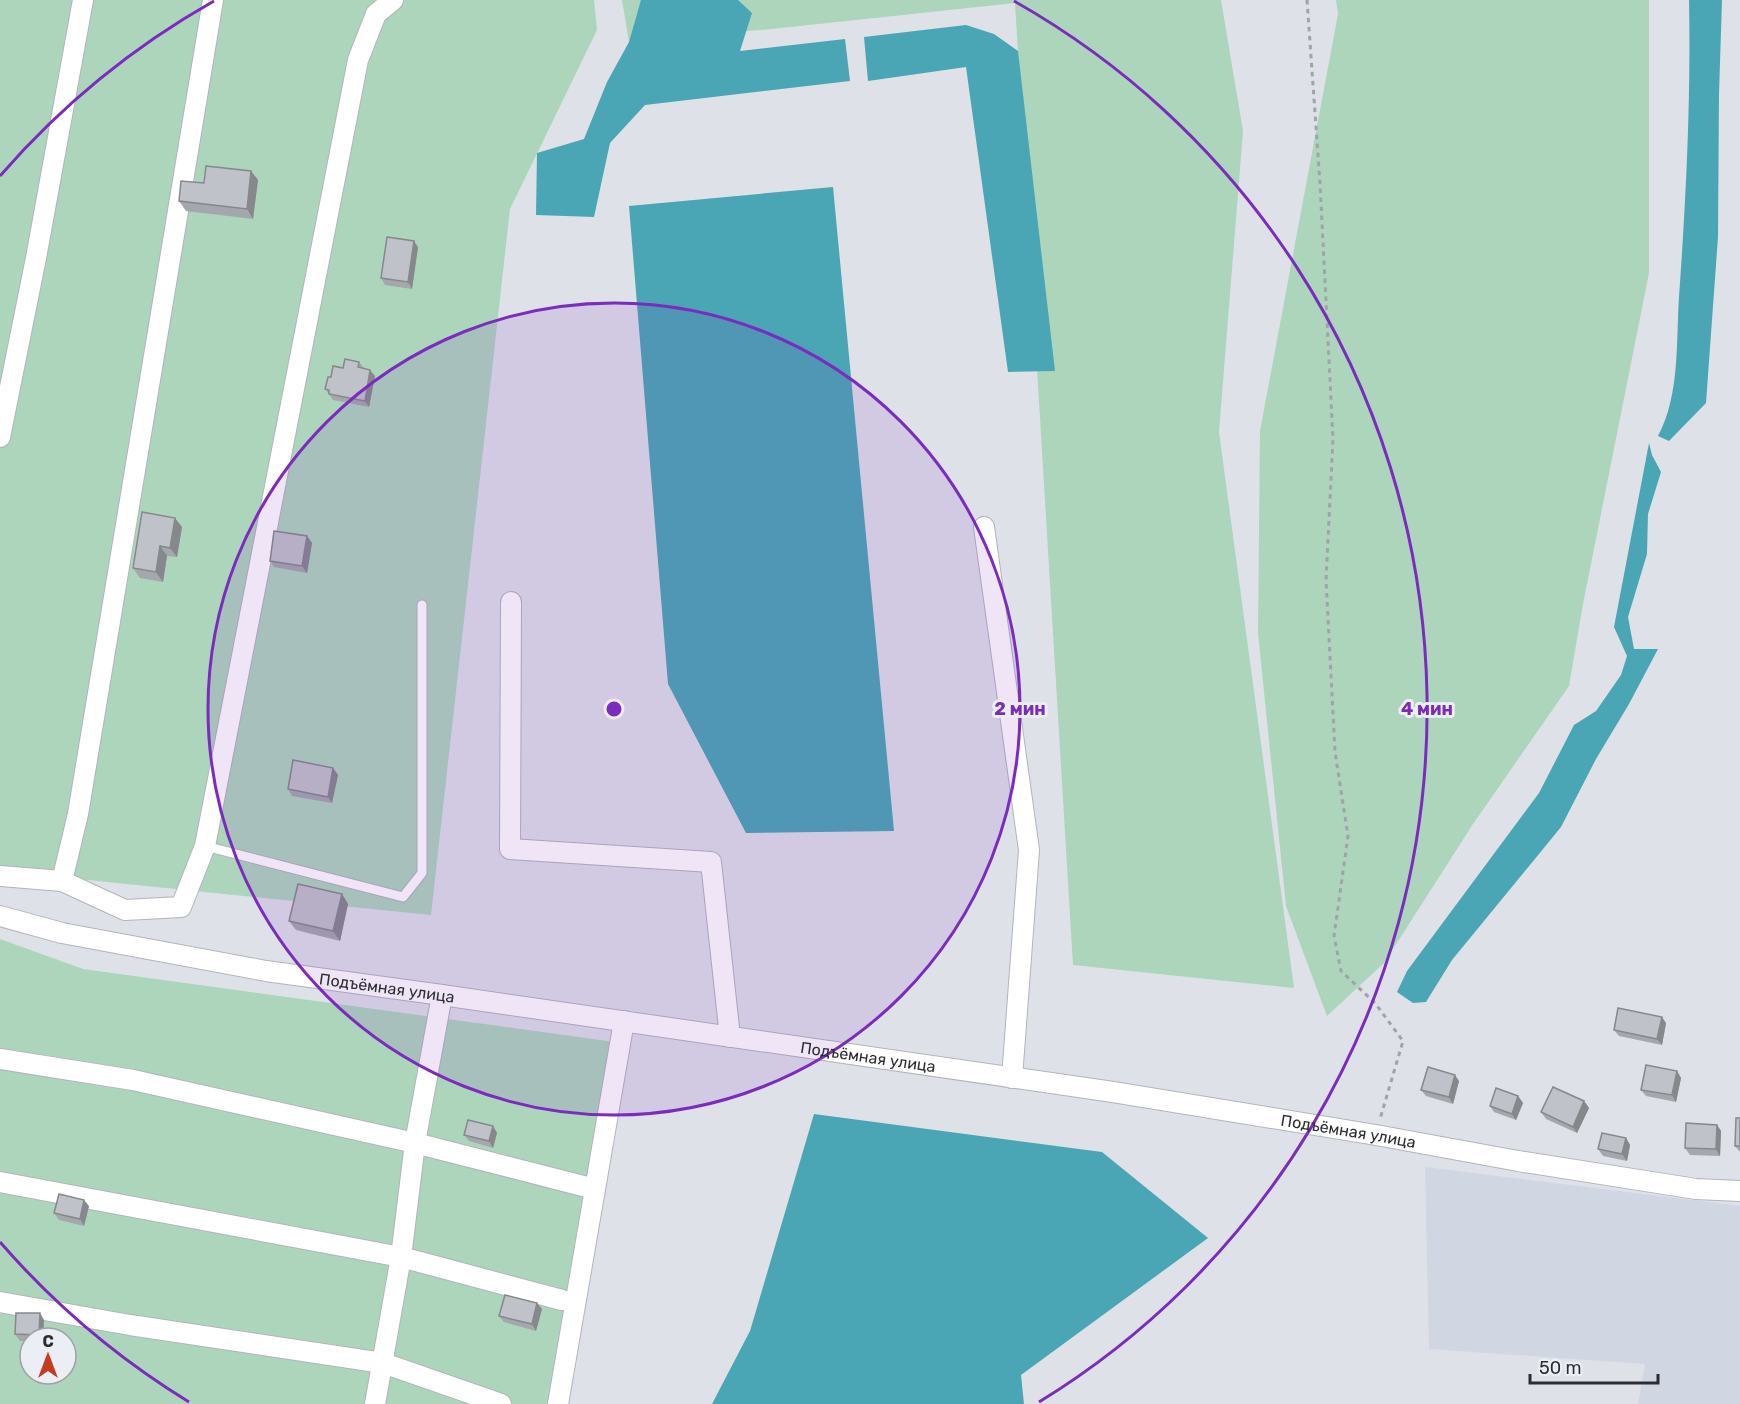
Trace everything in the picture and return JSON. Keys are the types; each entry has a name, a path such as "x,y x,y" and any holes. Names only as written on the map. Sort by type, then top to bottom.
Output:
{"street":[{"path":"0,437 38,247 83,0"},
{"path":"62,882 78,814 213,0"},
{"path":"0,876 62,882 125,910 181,907 205,846 358,60 376,14 393,0"},
{"path":"984,527 1029,850 1012,1078"},
{"path":"511,602 510,849 711,862 730,1037"},
{"name":"Подъёмная улица","path":"0,916 62,933 266,971 1012,1078 1376,1135 1518,1161 1685,1187 1740,1191"},
{"path":"375,1404 384,1364 401,1257 415,1143 442,995"},
{"path":"558,1404 624,1021"},
{"path":"0,1059 133,1080 415,1143 587,1187"},
{"path":"0,1182 401,1257 562,1300"},
{"path":"0,1302 130,1325 384,1364 501,1404"}],"lane":[{"path":"205,846 403,897 422,873 422,605"}],"path":[{"path":"1307,0 1320,183 1333,439 1326,580 1335,752 1348,836 1334,936 1341,971 1375,1003 1403,1041 1376,1135"}],"shaded area":[{"path":"1425,1167 1740,1206 1740,1404 1638,1404 1645,1364 1429,1349"}],"green space":[{"path":"0,0 594,0 597,30 510,209 431,915 0,871"},
{"path":"622,0 1221,0 1243,131 1219,432 1294,988 1073,965 1015,3 629,42"},
{"path":"1336,0 1649,0 1649,273 1583,604 1569,686 1473,824 1384,963 1327,1016 1286,906 1258,633 1260,431 1338,14"},
{"path":"0,939 83,969 622,1043 562,1404 0,1404"}],"water":[{"path":"641,0 738,0 752,13 740,51 845,39 850,81 645,105 610,143 594,217 536,215 537,153 584,139 607,82 629,42"},
{"path":"1689,0 1722,0 1718,237 1706,403 1669,441 1658,436 1670,403 1676,368 1687,149"},
{"path":"966,25 994,34 1018,51 1055,371 1008,372 966,67 868,81 864,37"},
{"path":"833,187 894,831 746,833 668,684 629,206"},
{"path":"1649,443 1652,455 1661,472 1648,514 1647,554 1628,617 1634,649 1658,649 1596,759 1561,827 1452,960 1426,1002 1413,1003 1397,992 1407,971 1539,793 1574,725 1596,711 1621,675 1627,656 1614,627"},
{"path":"814,1114 1102,1152 1208,1238 1021,1375 1024,1404 712,1404 750,1331"}],"building":[{"path":"206,166 251,171 247,209 179,201 181,181 204,183"},
{"path":"387,237 414,241 408,282 381,278"},
{"path":"345,359 359,362 358,367 370,370 365,401 329,394 329,390 325,389 333,366 343,368"},
{"path":"142,512 175,518 170,548 160,546 156,572 133,568"},
{"path":"274,531 307,536 302,566 270,561"},
{"path":"293,760 333,768 328,797 288,789"},
{"path":"298,884 342,894 333,931 289,921"},
{"path":"1618,1008 1662,1017 1657,1039 1614,1030"},
{"path":"1646,1065 1677,1071 1672,1095 1641,1090"},
{"path":"1428,1067 1455,1075 1449,1097 1421,1090"},
{"path":"1553,1087 1584,1101 1573,1127 1541,1112"},
{"path":"1496,1088 1518,1096 1512,1114 1490,1106"},
{"path":"1736,1118 1740,1118 1740,1146 1735,1146"},
{"path":"468,1120 493,1126 489,1141 464,1135"},
{"path":"1686,1123 1717,1125 1716,1149 1685,1148"},
{"path":"1602,1133 1626,1138 1622,1154 1598,1149"},
{"path":"59,1194 84,1200 80,1219 54,1213"},
{"path":"505,1295 537,1303 532,1324 499,1316"},
{"path":"16,1313 40,1313 39,1326 18,1326 18,1334 15,1334"}]}
